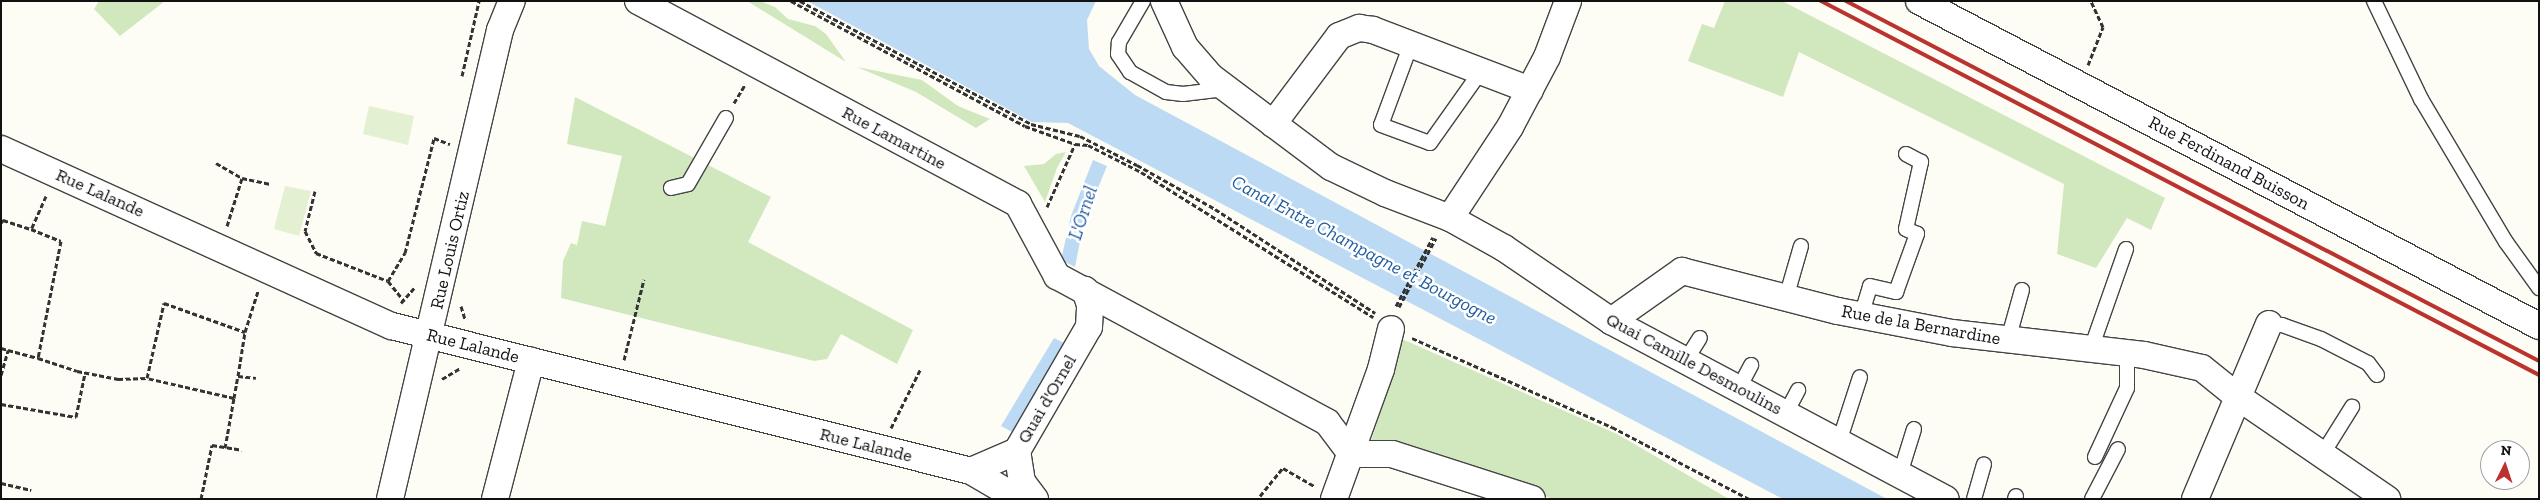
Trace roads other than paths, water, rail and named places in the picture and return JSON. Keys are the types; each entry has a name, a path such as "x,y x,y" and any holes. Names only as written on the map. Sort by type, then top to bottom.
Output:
{"street":[{"name":"Rue Louis Ortiz","path":"390,499 473,152 500,30 512,1"},
{"name":"Rue Lamartine","path":"638,1 1018,204 1057,276 1327,422 1351,454"},
{"name":"Quai Camille Desmoulins","path":"1164,1 1186,46 1225,89 1331,167 1384,193 1450,218 1504,248 1612,321 1946,499"},
{"path":"1450,218 1510,127 1530,90 1568,1"},
{"name":"Rue Ferdinand Buisson","path":"1919,1 2539,326"},
{"path":"1273,124 1339,36 1359,28 1373,30 1530,90"},
{"name":"Rue Lalande","path":"1,149 392,326 971,471 1026,493"},
{"name":"Rue de la Bernardine","path":"1612,321 1682,271 1861,316 2008,340 2127,353 2202,368 2238,397 2387,499"},
{"name":"Quai d'Ornel","path":"1026,493 1017,451 1088,327 1090,305 1085,290"},
{"path":"1334,498 1351,454 1389,318"},
{"path":"2195,499 2269,324"},
{"path":"495,499 531,361"},
{"path":"971,471 1017,451"},
{"path":"1351,454 1392,454 1532,499"}],"lane":[{"path":"1143,1 1119,42 1118,54 1130,72 1166,92 1183,94 1225,89"},
{"path":"2374,1 2421,99 2506,242 2539,288"},
{"path":"1411,44 1381,125 1430,143 1481,71"},
{"path":"671,188 688,184 726,118"},
{"path":"1861,316 1870,286 1896,292 1917,234 1906,229 1921,162 1906,154"},
{"path":"1786,298 1801,246"},
{"path":"2091,349 2126,249"},
{"path":"2008,340 2022,290"},
{"path":"2269,324 2282,325 2321,339 2368,363 2377,375"},
{"path":"1686,360 1700,338"},
{"path":"2095,456 2127,388 2127,353"},
{"path":"1739,388 1751,364"},
{"path":"1839,442 1860,377"},
{"path":"1786,414 1798,390"},
{"path":"2322,455 2352,407"},
{"path":"1900,474 1914,429"},
{"path":"2092,499 2118,449"},
{"path":"1974,499 1984,464"}],"water":[{"name":"Canal Entre Champagne et Bourgogne","path":"807,1 1096,1 1087,20 1089,49 1099,66 1135,95 1887,499 1783,499 1068,123 1032,122"},
{"name":"L'Ornel","path":"1093,160 1107,166 1084,222 1075,267 1061,260 1071,216"},
{"path":"1054,338 1066,344 1014,433 1001,426"}],"railway":[{"path":"1821,1 2539,375"},
{"path":"1846,1 2539,361"}]}
